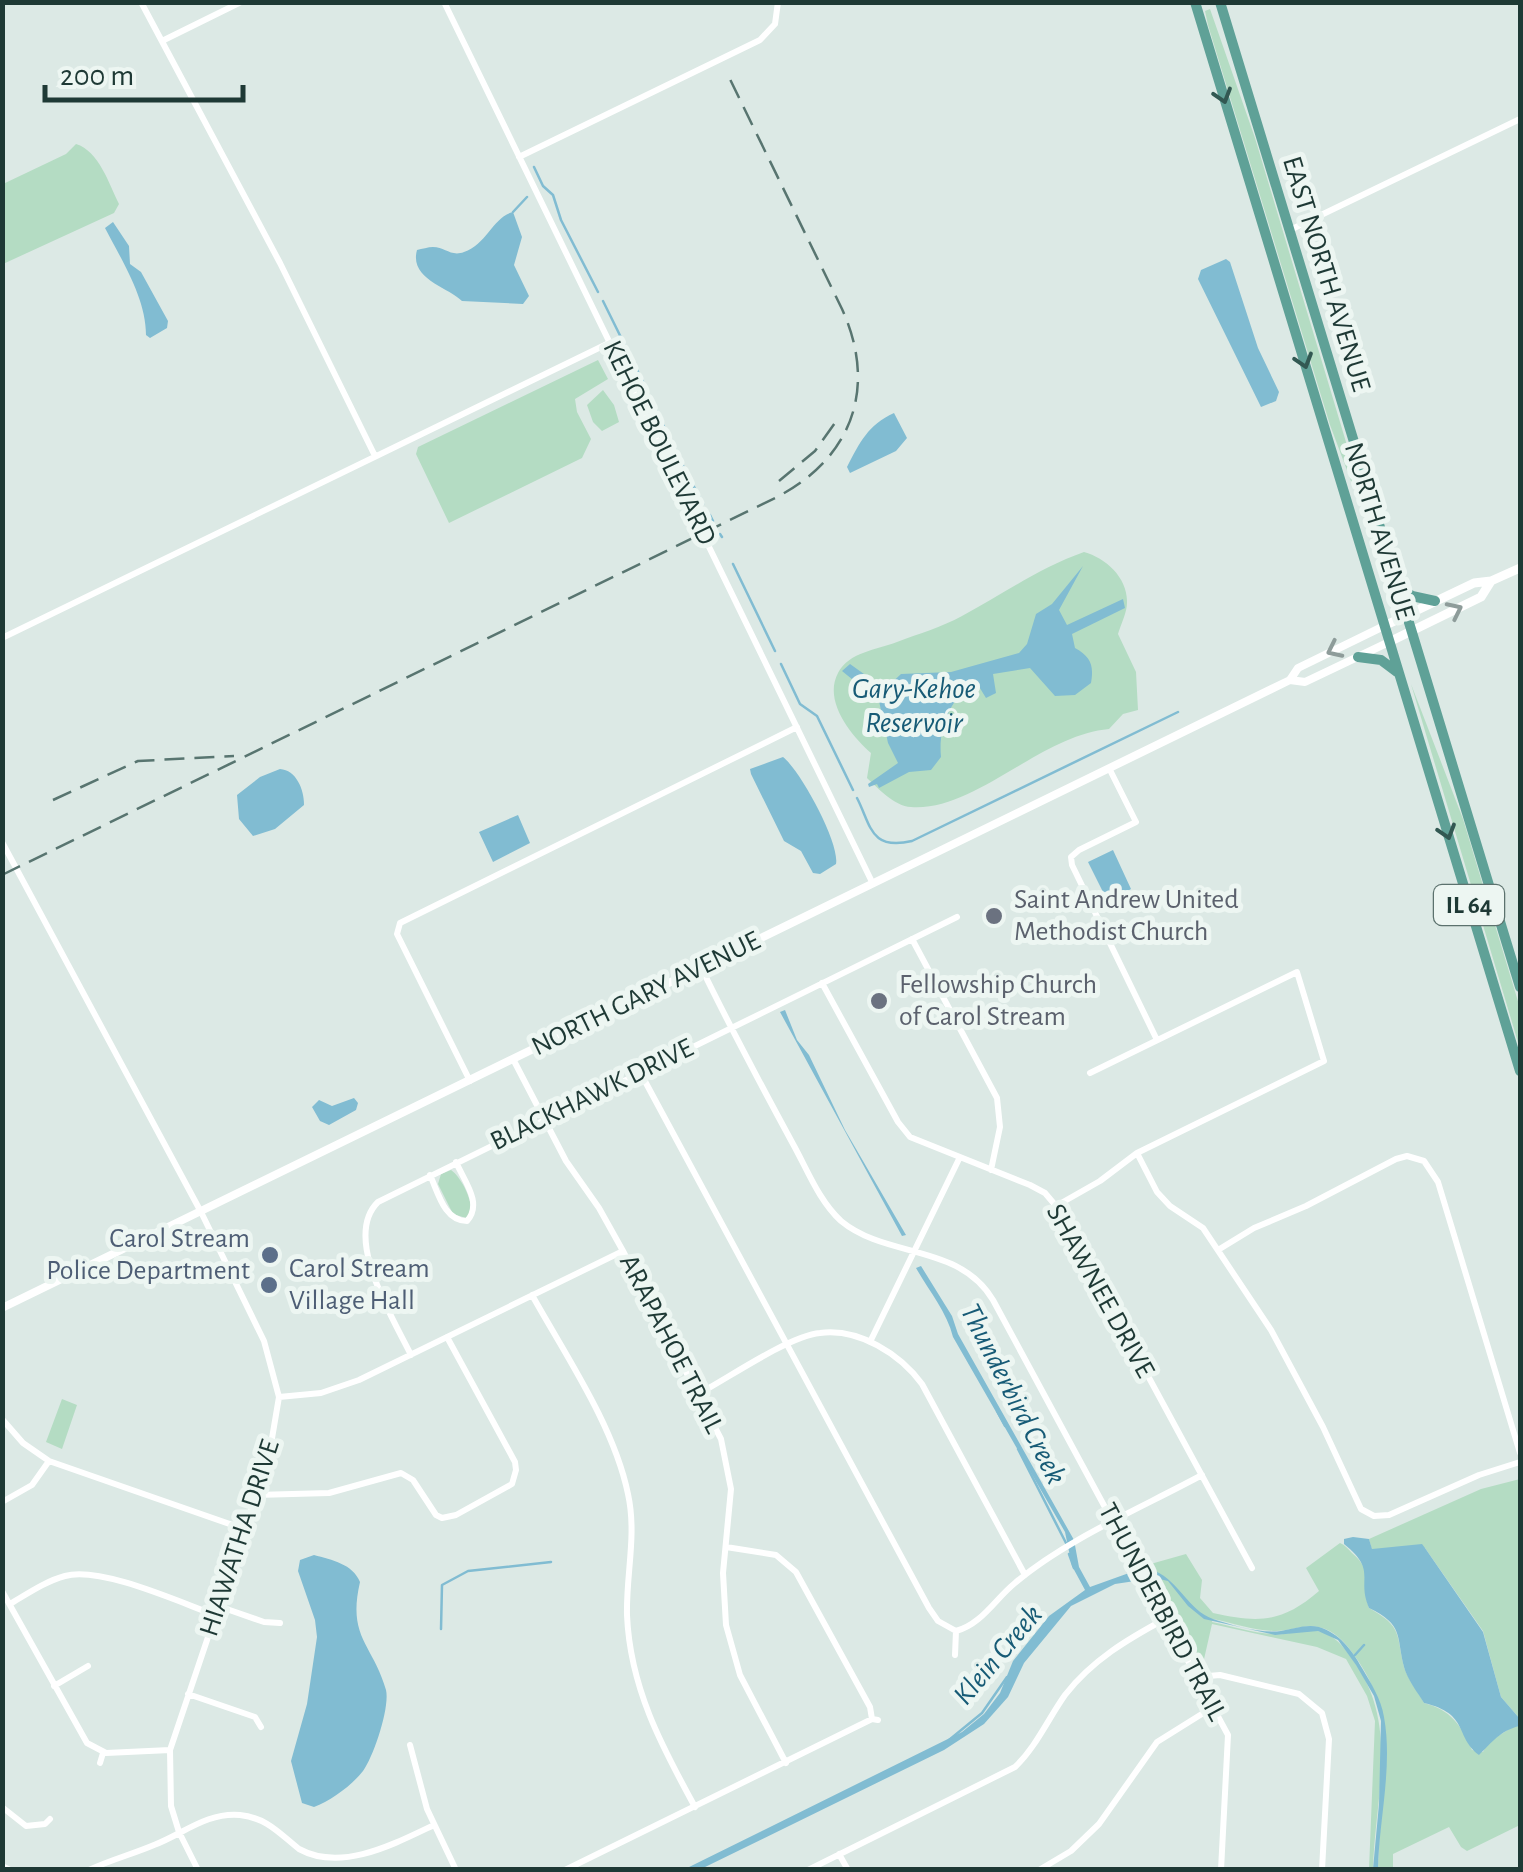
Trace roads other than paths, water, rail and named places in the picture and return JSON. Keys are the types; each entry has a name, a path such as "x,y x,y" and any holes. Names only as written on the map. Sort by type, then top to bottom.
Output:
{"main road":[{"name":"NORTH AVENUE","path":"1195,2 1520,1071"},
{"name":"EAST NORTH AVENUE","path":"1220,2 1407,615"},
{"path":"1389,642 1481,597 1491,581 1520,568"},
{"name":"NORTH GARY AVENUE","path":"1384,626 1474,582 1491,581"},
{"path":"1398,585 1412,596 1435,602"},
{"name":"NORTH AVENUE","path":"1407,615 1520,987"},
{"path":"1358,656 1381,660 1398,673"}],"street":[{"path":"141,2 280,263 374,456"},
{"path":"162,41 241,2"},
{"name":"KEHOE BOULEVARD","path":"444,2 873,884"},
{"path":"519,157 754,44 774,24 778,2"},
{"path":"1290,230 1520,120"},
{"path":"2,638 609,343"},
{"name":"NORTH GARY AVENUE","path":"2,1308 1290,680 1298,668 1384,626"},
{"name":"NORTH GARY AVENUE","path":"1290,680 1304,682 1389,642"},
{"path":"470,1080 397,934 400,923 796,727"},
{"path":"1110,768 1136,822 1079,850 1071,861 1157,1040"},
{"name":"HIAWATHA DRIVE","path":"2,842 201,1212 264,1342 280,1397 275,1435 170,1750 168,1792 179,1832 198,1870"},
{"name":"BLACKHAWK DRIVE","path":"369,1212 386,1196 957,917"},
{"path":"912,939 997,1098 1000,1128 991,1170"},
{"name":"THUNDERBIRD TRAIL","path":"702,968 730,1028 828,1207 855,1230 960,1266 987,1290 1229,1742 1221,1870"},
{"path":"1056,1206 1100,1181 1137,1153 1324,1061 1297,972 1090,1072"},
{"name":"SHAWNEE DRIVE","path":"822,983 902,1130 922,1144 1040,1190 1056,1206 1252,1568"},
{"name":"ARAPAHOE TRAIL","path":"513,1059 543,1120 623,1251 721,1439 728,1467 730,1506 723,1600 732,1652 750,1698 786,1763"},
{"path":"640,1072 929,1608 938,1621 956,1631"},
{"path":"1137,1153 1163,1200 1198,1223 1218,1250 1289,1362 1354,1499 1364,1511 1374,1516 1390,1515 1479,1475 1520,1462"},
{"path":"1218,1250 1254,1228 1396,1159 1414,1157 1424,1161 1438,1182 1520,1453"},
{"path":"870,1342 959,1158"},
{"path":"430,1175 448,1214 458,1221 467,1221 475,1204 456,1162"},
{"path":"360,1205 369,1212 364,1223 364,1244 384,1299 411,1355"},
{"path":"280,1397 335,1390 623,1251"},
{"path":"532,1296 609,1437 622,1471 632,1534 627,1613 633,1664 649,1718 695,1807"},
{"path":"700,1393 820,1332 870,1342 899,1359 922,1384 1025,1574"},
{"path":"256,1495 330,1492 391,1474 404,1474 413,1480 430,1510 440,1517 456,1516 512,1484 514,1462 447,1337"},
{"path":"2,1419 23,1443 49,1461 244,1529"},
{"path":"2,1502 32,1485 49,1461"},
{"path":"404,1474 408,1465"},
{"path":"515,1476 525,1480"},
{"path":"956,1631 980,1619 1025,1574 1202,1476"},
{"path":"437,1526 440,1517"},
{"path":"565,1870 875,1720 796,1572 776,1555 725,1546"},
{"path":"10,1604 54,1580 83,1574 280,1623"},
{"path":"2,1590 81,1736 103,1753 170,1750"},
{"path":"808,1870 1016,1767 1066,1695 1090,1668 1114,1648 1166,1619"},
{"path":"955,1655 956,1631"},
{"path":"54,1686 88,1666"},
{"path":"1197,1677 1220,1675 1299,1694 1322,1713 1329,1740 1322,1870"},
{"path":"188,1694 255,1716 261,1727"},
{"path":"1040,1870 1071,1850 1099,1824 1157,1742 1213,1706"},
{"path":"410,1746 434,1825 456,1870"},
{"path":"100,1763 103,1753"},
{"path":"2,1807 26,1826 50,1820"},
{"path":"89,1870 219,1816 262,1820 314,1859 342,1864 360,1860 434,1825"},
{"path":"840,1854 848,1870"},
{"path":"2,1866 10,1870"}],"water":[{"path":"513,212 522,237 514,265 529,296 523,304 462,301 431,281 419,268 417,250 433,247 464,252"},
{"path":"113,222 129,246 130,264 141,272 168,321 167,328 150,338 146,335 138,294 105,228"},
{"path":"1226,259 1258,348 1279,392 1276,401 1261,407 1198,279 1201,270"},
{"path":"894,413 907,438 896,451 850,473 847,467 866,435"},
{"name":"Gary-Kehoe Reservoir","path":"1083,566 1059,610 1067,625 1123,599 1125,608 1072,634 1075,648 1090,662 1091,683 1075,695 1055,696 1030,668 993,674 996,693 986,698 975,680 948,714 941,757 931,770 909,772 879,788 877,784 869,787 898,763 888,743 879,701 842,671 850,664 885,689 901,674 951,672 1019,653 1027,644 1036,614 1052,604"},
{"path":"783,757 808,791 832,840 836,864 820,874 813,873 801,851 784,841 751,774 750,769"},
{"path":"280,769 298,781 304,805 275,829 253,836 239,819 237,795 260,777"},
{"path":"518,815 530,843 493,862 479,832"},
{"path":"1113,850 1131,889 1108,902 1088,862"},
{"path":"785,1010 845,1130 906,1235 902,1236 780,1012"},
{"path":"354,1098 358,1103 356,1110 329,1125 320,1121 312,1107 319,1100 332,1106"},
{"path":"921,1266 1074,1540 1079,1567 1090,1587 1129,1573 1155,1571 1171,1582 1204,1615 1213,1619 1265,1631 1319,1627 1333,1633 1349,1649 1375,1691 1384,1717 1386,1774 1378,1869 1373,1869 1381,1721 1374,1696 1338,1640 1318,1631 1275,1635 1204,1619 1168,1581 1155,1578 1115,1584 1071,1606 1024,1663 1008,1697 984,1724 944,1750 701,1869 683,1870 962,1732 984,1714 1000,1693 1013,1661 1049,1616 1085,1590 1072,1566 1065,1532 953,1337 942,1310 916,1268"},
{"path":"1344,1539 1369,1539 1372,1549 1422,1544 1483,1632 1501,1697 1520,1719 1519,1726 1501,1734 1479,1755 1455,1719 1424,1703 1410,1681 1393,1626 1369,1608 1363,1568 1344,1544"},
{"path":"314,1555 335,1561 357,1576 359,1629 381,1674 387,1698 380,1731 363,1771 341,1792 314,1807 302,1803 291,1761 307,1704 317,1637 298,1571 300,1560"}],"waterway":[{"name":"Thunderbird Creek","path":"534,167 543,186 553,195 561,220 598,292"},
{"path":"513,212 527,197"},
{"name":"Thunderbird Creek","path":"603,301 643,382"},
{"name":"Thunderbird Creek","path":"647,392 673,445"},
{"name":"Thunderbird Creek","path":"680,460 703,504"},
{"name":"Thunderbird Creek","path":"710,515 713,521"},
{"name":"Thunderbird Creek","path":"733,564 775,651"},
{"name":"Thunderbird Creek","path":"781,664 800,704 817,716 853,790"},
{"path":"857,798 869,826 880,839 912,841 1178,712"},
{"name":"Thunderbird Creek","path":"997,1411 1005,1426"},
{"name":"Thunderbird Creek","path":"1018,1449 1066,1543"},
{"name":"Thunderbird Creek","path":"1069,1554 1074,1568"},
{"path":"441,1629 442,1585 468,1571 551,1562"},
{"path":"1355,1655 1364,1645"},
{"name":"Klein Creek","path":"949,1740 982,1713 1007,1677"}],"railway":[{"path":"2,875 775,498 823,463 840,442 851,418 858,366 853,338 726,71"},
{"path":"779,481 815,451 837,420"},
{"path":"53,800 138,761 234,756"}],"place":[{"name":"Saint Andrew United Methodist Church","path":"994,916"},
{"name":"Fellowship Church of Carol Stream","path":"879,1001"},
{"name":"Carol Stream Police Department","path":"270,1255"},
{"name":"Carol Stream Village Hall","path":"269,1285"}]}
